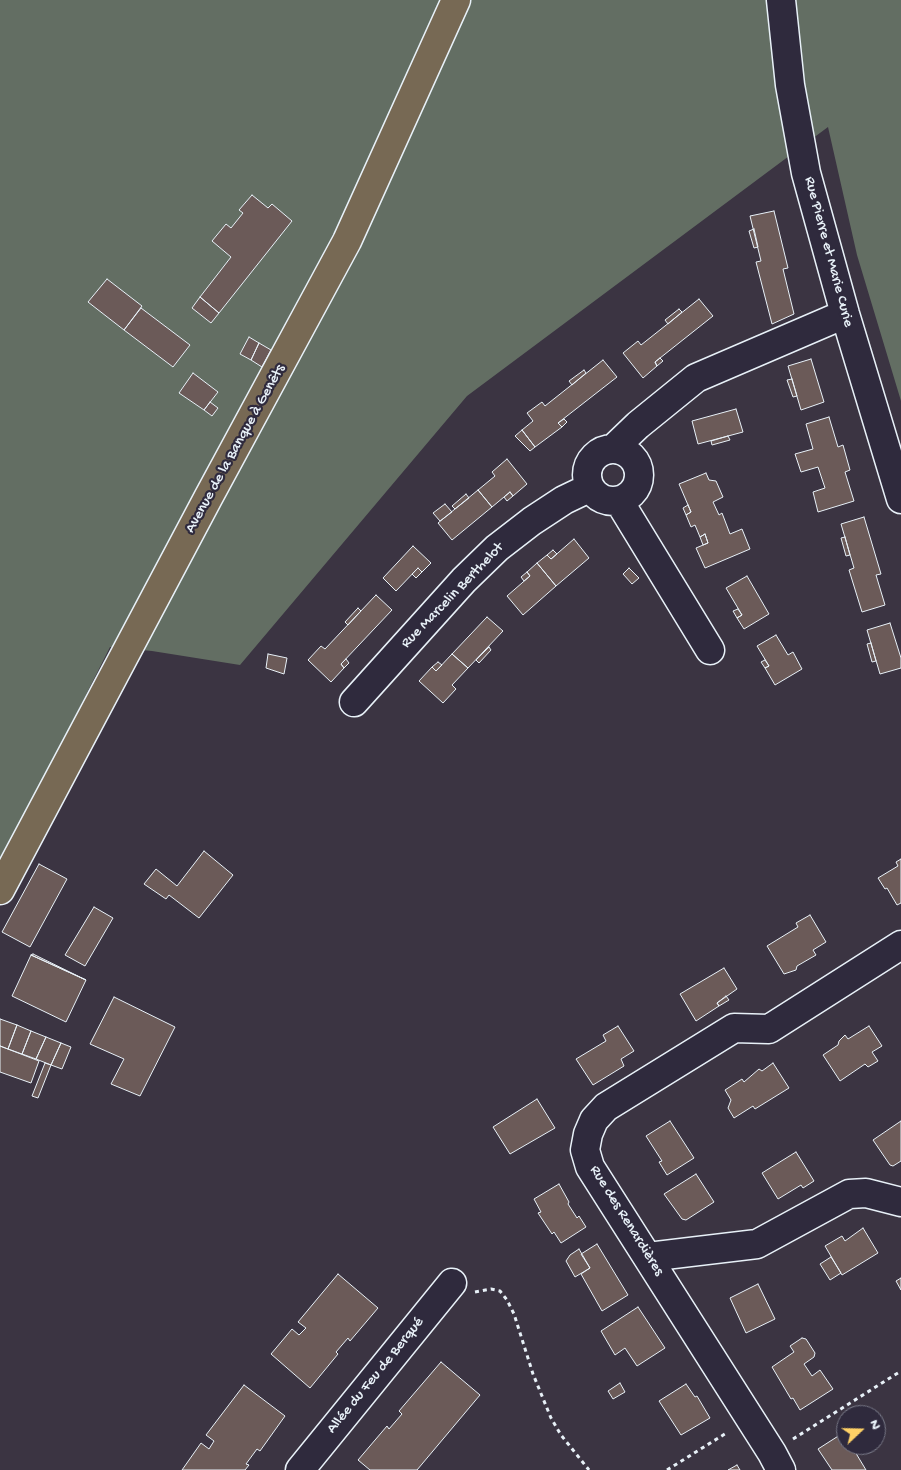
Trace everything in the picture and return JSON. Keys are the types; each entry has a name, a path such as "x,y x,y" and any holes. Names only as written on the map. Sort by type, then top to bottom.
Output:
{"main road":[{"name":"Avenue de la Banque à Genêts","path":"0,890 347,241 456,0"}],"street":[{"name":"Rue Pierre et Marie Curie","path":"780,0 790,84 806,173 845,314 901,499"},
{"path":"613,449 638,425 696,378 845,314"},
{"path":"613,449 622,451 635,461 639,477 633,492 627,498 611,502 595,495 589,488 586,479 590,462 596,455 604,450 613,449"},
{"name":"Rue Marcelin Berthelot","path":"354,702 464,580 497,548 532,521 564,500 589,488"},
{"path":"619,501 710,650"},
{"name":"Rue des Renardières","path":"776,1462 590,1167 585,1150 588,1134 594,1120 606,1107 734,1028 769,1029 901,945"},
{"path":"648,1257 757,1244 848,1194 866,1193 901,1202"},
{"name":"Allée du Feu de Berqué","path":"300,1470 452,1283"}],"path":[{"path":"452,1283 469,1293 491,1290 500,1291 507,1300 514,1314 533,1374 551,1418 589,1470"},
{"path":"776,1462 901,1371"},
{"path":"667,1470 750,1419"}],"green space":[{"path":"0,0 901,0 901,401 857,255 828,127 467,396 240,665 152,651 110,647 0,866"}],"building":[{"path":"252,195 268,208 272,204 292,221 219,313 200,297 231,257 212,241 226,224 231,228 243,213 239,210"},
{"path":"774,211 788,268 783,269 794,314 772,324 756,262 761,261 750,216"},
{"path":"754,229 758,247 754,248 749,231"},
{"path":"107,279 142,306 124,330 88,302"},
{"path":"200,297 219,313 211,323 192,308"},
{"path":"699,299 713,316 655,362 657,366 643,378 623,353 638,341 641,345"},
{"path":"141,308 190,345 173,367 124,330"},
{"path":"679,309 682,312 668,324 665,320"},
{"path":"249,337 259,343 251,360 240,354"},
{"path":"259,343 271,350 262,367 251,360"},
{"path":"660,358 663,361 657,366 655,362"},
{"path":"811,359 824,402 801,410 788,366"},
{"path":"603,360 617,377 558,423 562,427 535,447 522,430 533,421 527,413 542,402 545,406"},
{"path":"584,370 586,373 572,385 569,381"},
{"path":"193,373 218,392 204,410 179,393"},
{"path":"792,379 797,396 793,397 787,380"},
{"path":"210,402 218,408 212,416 204,410"},
{"path":"736,409 743,432 698,444 692,421"},
{"path":"829,417 838,447 843,445 850,470 845,472 854,501 818,512 813,492 825,488 818,467 801,472 795,454 813,449 806,424"},
{"path":"564,419 567,422 562,427 558,423"},
{"path":"522,430 535,447 530,451 515,436"},
{"path":"728,436 730,440 712,445 711,441"},
{"path":"507,459 527,484 513,496 510,492 492,507 478,490 495,476 492,472"},
{"path":"706,473 709,480 716,481 723,497 713,502 719,515 722,513 730,534 742,529 750,549 705,568 696,548 708,543 705,534 700,537 695,525 691,527 686,515 691,512 679,484"},
{"path":"478,490 492,507 452,540 438,523"},
{"path":"510,492 513,496 507,501 504,497"},
{"path":"466,494 469,498 455,509 452,506"},
{"path":"445,504 452,512 440,521 433,513"},
{"path":"688,505 691,512 686,515 683,508"},
{"path":"864,517 881,574 876,575 885,605 862,612 849,570 854,568 841,524"},
{"path":"705,534 708,543 703,545 700,537"},
{"path":"845,537 850,555 846,556 841,538"},
{"path":"574,539 589,558 556,586 537,563 547,555 551,559"},
{"path":"413,546 431,563 422,572 418,568 396,591 383,578"},
{"path":"553,550 557,554 551,559 547,555"},
{"path":"537,563 556,586 523,615 507,596 530,576 527,572"},
{"path":"418,568 422,572 416,578 412,574"},
{"path":"629,568 639,578 632,584 623,574"},
{"path":"527,572 530,576 524,581 521,577"},
{"path":"747,576 769,614 744,629 737,618 742,615 726,588"},
{"path":"376,595 392,610 341,664 344,668 331,682 308,660 321,646 325,649"},
{"path":"358,608 361,611 348,625 345,622"},
{"path":"738,609 742,615 737,618 733,611"},
{"path":"487,617 503,631 468,668 452,654"},
{"path":"890,623 901,658 901,668 880,674 867,630"},
{"path":"776,635 788,655 793,652 802,669 775,685 765,668 769,666 757,646"},
{"path":"871,643 876,661 872,662 867,644"},
{"path":"489,647 491,650 479,663 476,660"},
{"path":"268,654 287,658 284,674 266,668"},
{"path":"452,654 468,668 452,685 456,689 443,703 419,681 432,667 436,671"},
{"path":"346,659 349,663 344,668 341,664"},
{"path":"765,660 769,666 765,668 761,662"},
{"path":"438,662 442,665 436,671 432,667"},
{"path":"204,851 233,875 199,918 169,895 166,899 144,884 156,869 177,886"},
{"path":"901,859 901,903 897,905 887,888 885,889 878,878 898,866 896,862"},
{"path":"39,864 67,879 30,947 2,932"},
{"path":"94,907 113,918 85,966 65,955"},
{"path":"810,915 826,942 813,950 816,955 797,966 796,970 784,974 767,946 798,927 796,923"},
{"path":"33,954 86,980 31,955"},
{"path":"31,955 86,980 66,1022 12,996"},
{"path":"724,968 737,989 717,1003 719,1006 696,1021 680,994"},
{"path":"726,996 729,1000 719,1006 717,1003"},
{"path":"114,997 175,1027 140,1096 111,1084 124,1059 90,1044"},
{"path":"0,1019 17,1025 8,1049 0,1046"},
{"path":"17,1025 31,1031 22,1054 8,1049"},
{"path":"618,1026 634,1051 621,1059 624,1066 593,1085 576,1059 606,1041 603,1035"},
{"path":"869,1026 882,1046 872,1052 878,1061 868,1067 865,1064 840,1081 823,1055 838,1045 845,1035 848,1039"},
{"path":"31,1031 46,1037 36,1059 22,1054"},
{"path":"46,1037 61,1043 51,1065 36,1059"},
{"path":"61,1043 71,1047 62,1069 51,1065"},
{"path":"0,1046 39,1061 31,1083 0,1072"},
{"path":"45,1063 51,1065 38,1098 32,1096"},
{"path":"773,1063 789,1088 755,1109 753,1106 734,1118 728,1108 731,1100 725,1090 742,1079 744,1082 759,1069 762,1071"},
{"path":"537,1099 555,1128 510,1154 493,1127"},
{"path":"670,1121 694,1158 667,1175 659,1162 662,1161 646,1136"},
{"path":"901,1121 901,1161 893,1166 890,1165 873,1140"},
{"path":"796,1152 814,1181 803,1188 801,1185 778,1199 762,1173"},
{"path":"696,1174 714,1202 686,1220 682,1219 664,1194"},
{"path":"559,1184 569,1202 568,1204 577,1218 579,1216 586,1227 561,1243 554,1232 552,1234 538,1213 541,1212 534,1199"},
{"path":"863,1228 878,1253 842,1275 825,1246 842,1236 845,1241"},
{"path":"597,1244 628,1295 602,1311 581,1274 590,1268 581,1254"},
{"path":"579,1249 590,1268 575,1277 566,1261 570,1255"},
{"path":"831,1257 841,1273 830,1280 820,1264"},
{"path":"338,1274 378,1308 350,1341 348,1338 336,1352 338,1354 310,1388 271,1354 292,1329 299,1335 306,1328 298,1322"},
{"path":"901,1278 901,1290 896,1281"},
{"path":"758,1284 775,1319 746,1333 730,1298"},
{"path":"638,1307 665,1348 637,1366 625,1348 615,1355 601,1331"},
{"path":"802,1338 806,1339 815,1353 814,1357 804,1364 812,1376 820,1370 833,1389 800,1410 793,1398 791,1399 772,1367 794,1352 790,1346"},
{"path":"441,1362 480,1395 417,1470 370,1470 358,1460 387,1426 389,1429 402,1414 399,1411"},
{"path":"620,1383 625,1392 613,1399 608,1391"},
{"path":"686,1384 695,1397 697,1396 710,1418 681,1435 659,1401"},
{"path":"244,1385 285,1416 260,1451 257,1449 246,1464 249,1465 245,1470 182,1470 201,1443 209,1449 214,1441 206,1435"},
{"path":"836,1437 836,1455 857,1455 866,1470 832,1470 818,1449"},
{"path":"737,1465 740,1470 728,1470"}]}
